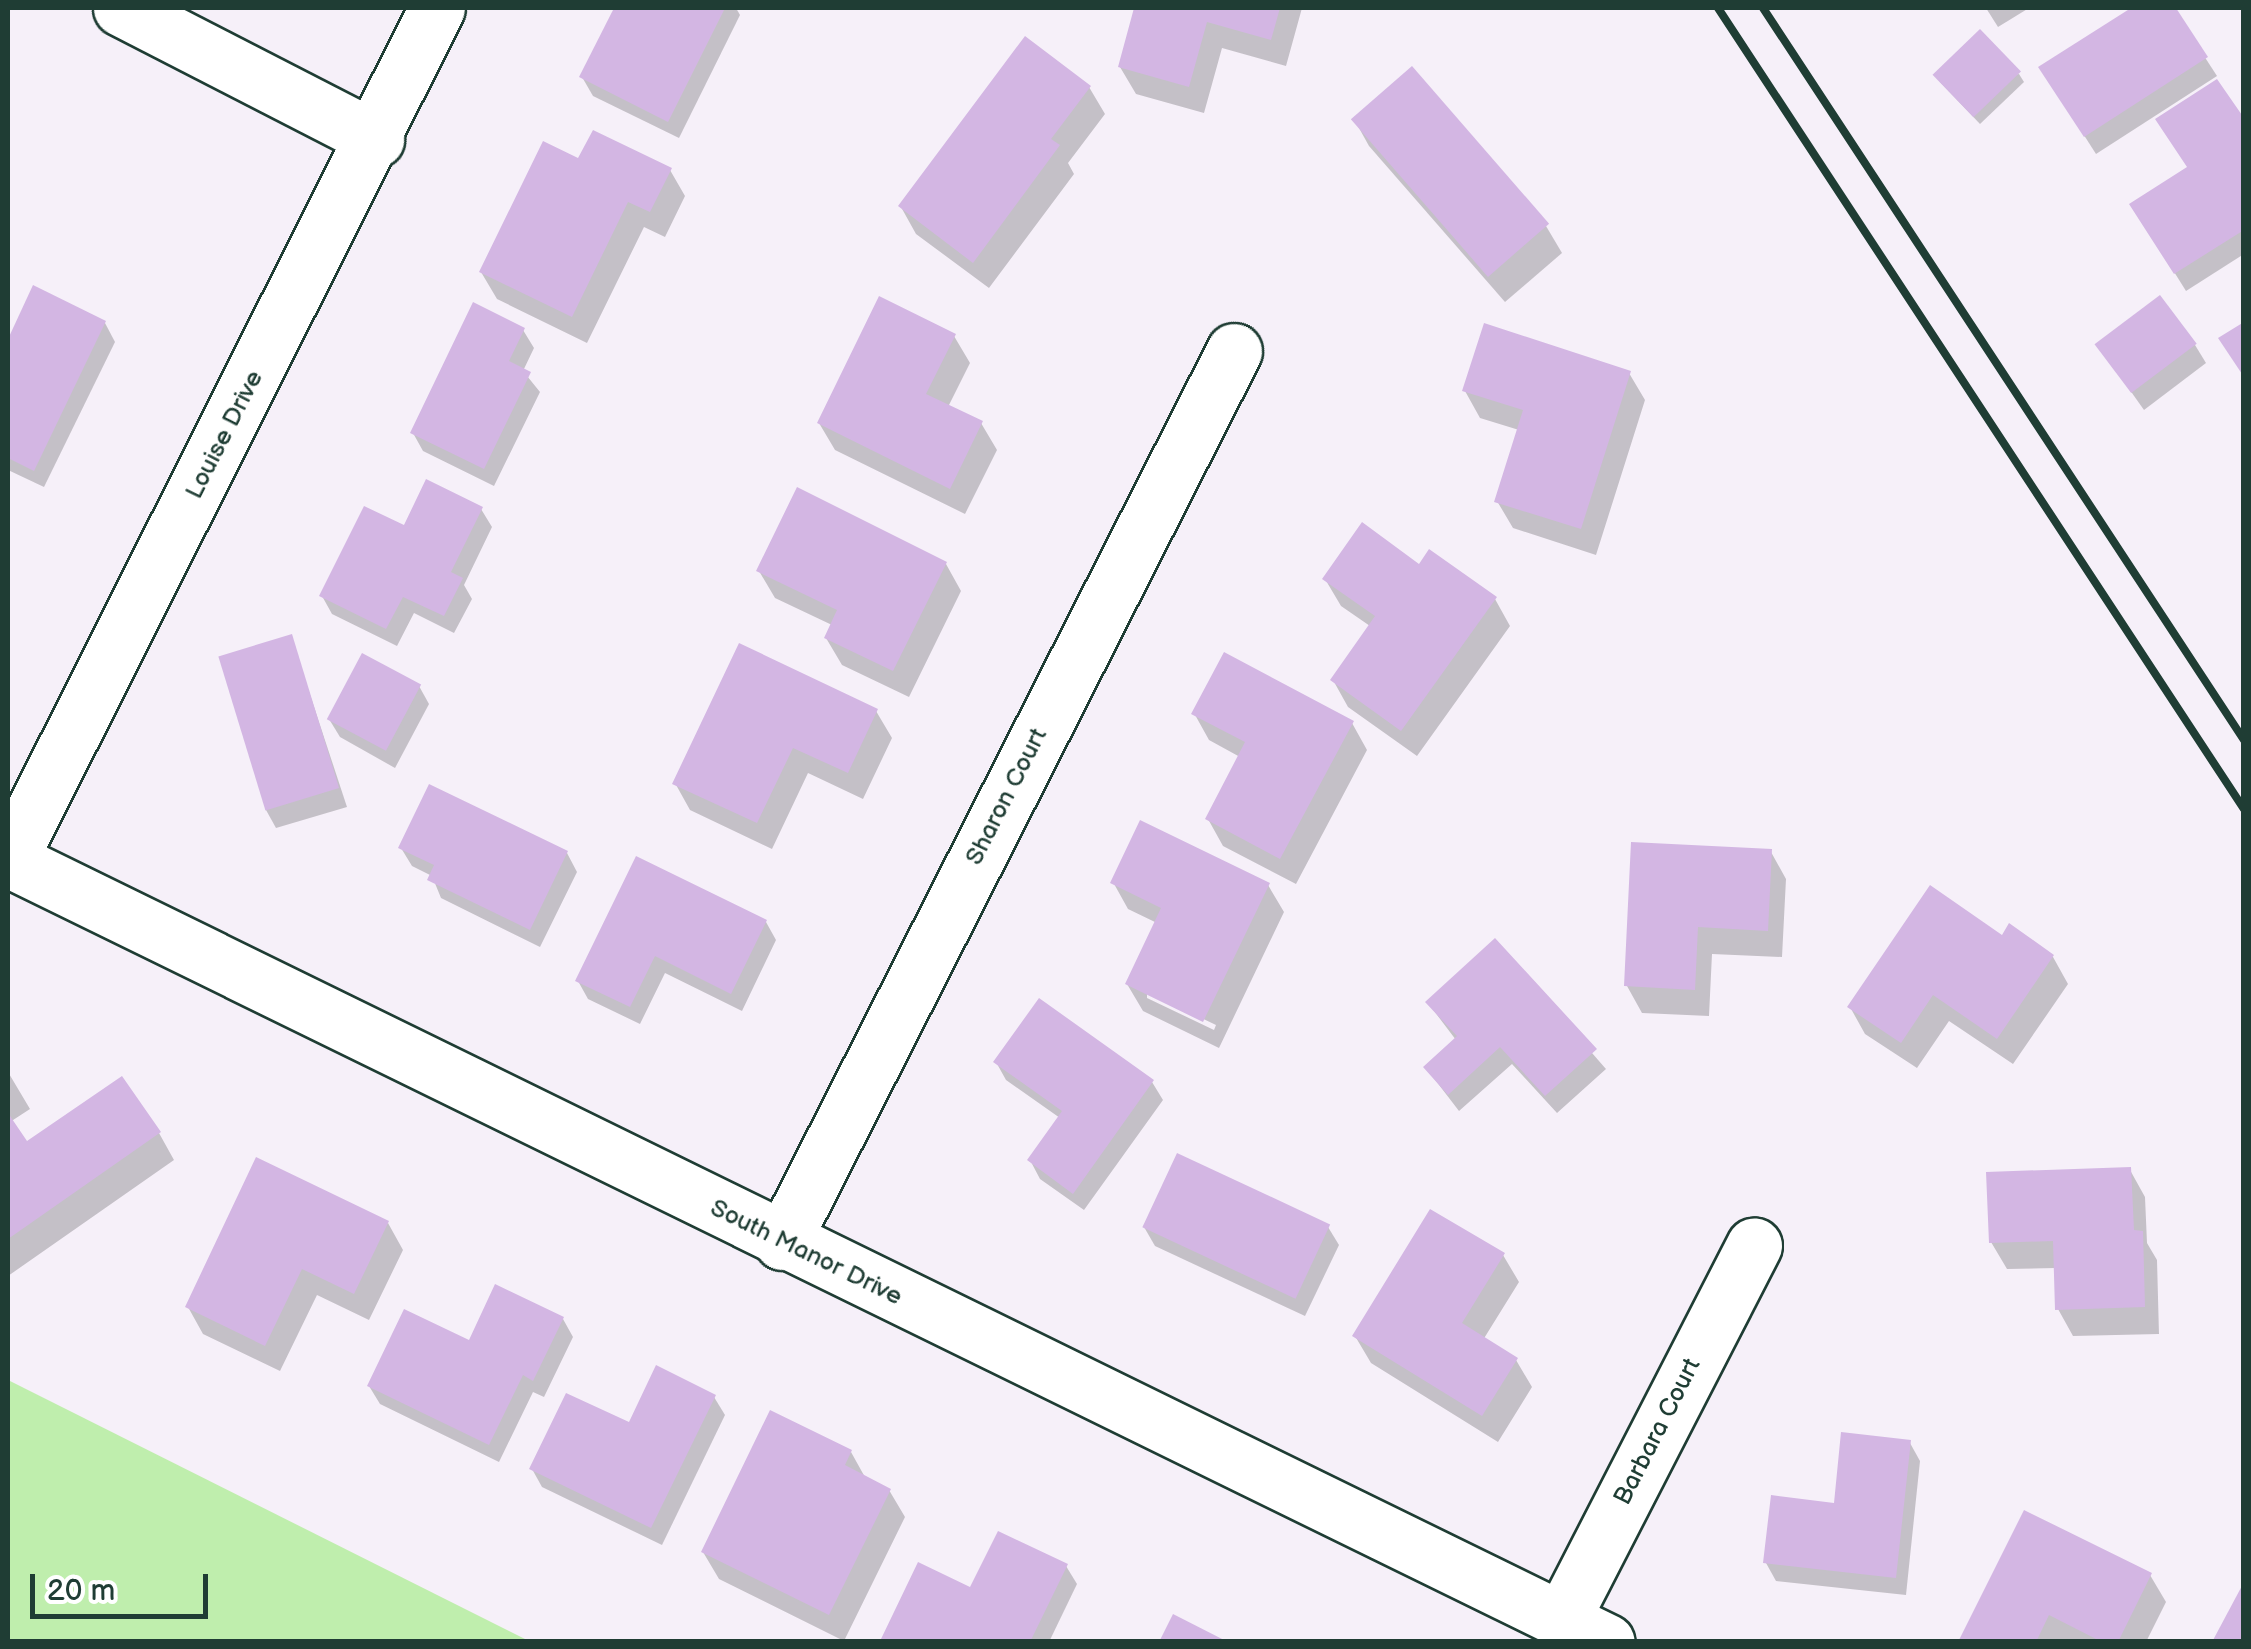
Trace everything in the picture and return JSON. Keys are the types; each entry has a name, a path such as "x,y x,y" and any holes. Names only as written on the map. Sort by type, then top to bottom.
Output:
{"street":[{"path":"121,8 376,139"},
{"name":"Louise Drive","path":"8,859 376,139 438,8"},
{"name":"Sharon Court","path":"782,1242 1234,351"},
{"name":"South Manor Drive","path":"8,859 782,1242 1584,1630"},
{"name":"Barbara Court","path":"1584,1630 1754,1245"}],"green space":[{"path":"8,1380 529,1641 8,1641"}],"building":[{"path":"614,8 725,8 668,122 579,77"},
{"path":"1134,8 1280,8 1271,40 1207,22 1189,87 1118,67"},
{"path":"2131,8 2176,8 2208,57 2084,137 2038,67"},
{"path":"1980,29 2021,71 1974,117 1933,75"},
{"path":"1025,36 1091,86 1051,139 1060,145 973,263 898,206"},
{"path":"1412,66 1549,224 1488,277 1351,119"},
{"path":"2217,79 2244,118 2244,230 2174,274 2129,204 2187,167 2155,119"},
{"path":"593,130 672,168 650,212 628,202 572,317 479,272 543,141 578,158"},
{"path":"33,285 106,321 34,471 8,458 8,339"},
{"path":"2160,295 2197,344 2131,393 2095,344"},
{"path":"879,296 956,334 926,394 983,421 950,489 817,423"},
{"path":"473,302 525,328 509,361 531,372 484,469 410,433"},
{"path":"2244,322 2244,377 2218,338"},
{"path":"1484,323 1631,371 1581,529 1494,502 1523,410 1462,391"},
{"path":"426,479 483,507 451,572 463,578 444,616 403,597 386,629 319,596 364,506 404,525"},
{"path":"797,487 947,562 893,671 824,638 837,610 756,571"},
{"path":"1362,522 1419,564 1429,549 1497,597 1401,731 1330,680 1375,616 1322,579"},
{"path":"292,634 339,788 265,810 218,657"},
{"path":"739,643 878,709 848,773 793,748 757,823 672,784"},
{"path":"1224,652 1354,721 1280,859 1205,819 1245,742 1191,714"},
{"path":"362,653 421,684 386,751 327,719"},
{"path":"429,784 568,851 530,930 427,880 434,865 398,848"},
{"path":"1140,820 1270,883 1203,1022 1125,984 1161,908 1110,883"},
{"path":"1631,842 1772,849 1768,931 1698,927 1695,990 1624,986"},
{"path":"636,856 767,920 731,994 655,956 630,1007 575,981"},
{"path":"1930,885 2002,935 2009,923 2054,955 1997,1039 1933,995 1901,1043 1847,1007"},
{"path":"1495,938 1597,1049 1545,1096 1500,1047 1448,1095 1423,1067 1457,1036 1425,1002"},
{"path":"1039,998 1154,1080 1073,1194 1027,1160 1062,1111 993,1062"},
{"path":"122,1076 161,1132 8,1239 8,1113 27,1141"},
{"path":"1177,1153 1330,1224 1296,1299 1142,1227"},
{"path":"256,1157 389,1221 354,1294 302,1269 265,1346 185,1307"},
{"path":"2131,1167 2134,1230 2143,1231 2145,1307 2055,1310 2053,1241 1989,1243 1986,1172"},
{"path":"1430,1209 1505,1253 1462,1323 1518,1358 1482,1416 1352,1336"},
{"path":"495,1284 564,1317 533,1381 523,1375 489,1445 367,1386 404,1309 469,1340"},
{"path":"656,1365 716,1395 651,1528 529,1469 566,1393 629,1422"},
{"path":"770,1410 852,1450 845,1465 891,1489 829,1615 701,1552"},
{"path":"1841,1432 1911,1440 1896,1578 1763,1563 1771,1495 1834,1503"},
{"path":"2024,1510 2152,1573 2118,1642 2102,1642 2049,1615 2036,1642 1959,1640"},
{"path":"998,1531 1068,1564 1030,1642 881,1639 918,1562 970,1587"},
{"path":"2244,1582 2244,1642 2212,1642"},
{"path":"1173,1614 1228,1642 1159,1642"}],"railway":[{"path":"1718,8 2244,809"},
{"path":"1763,8 2244,740"}]}
